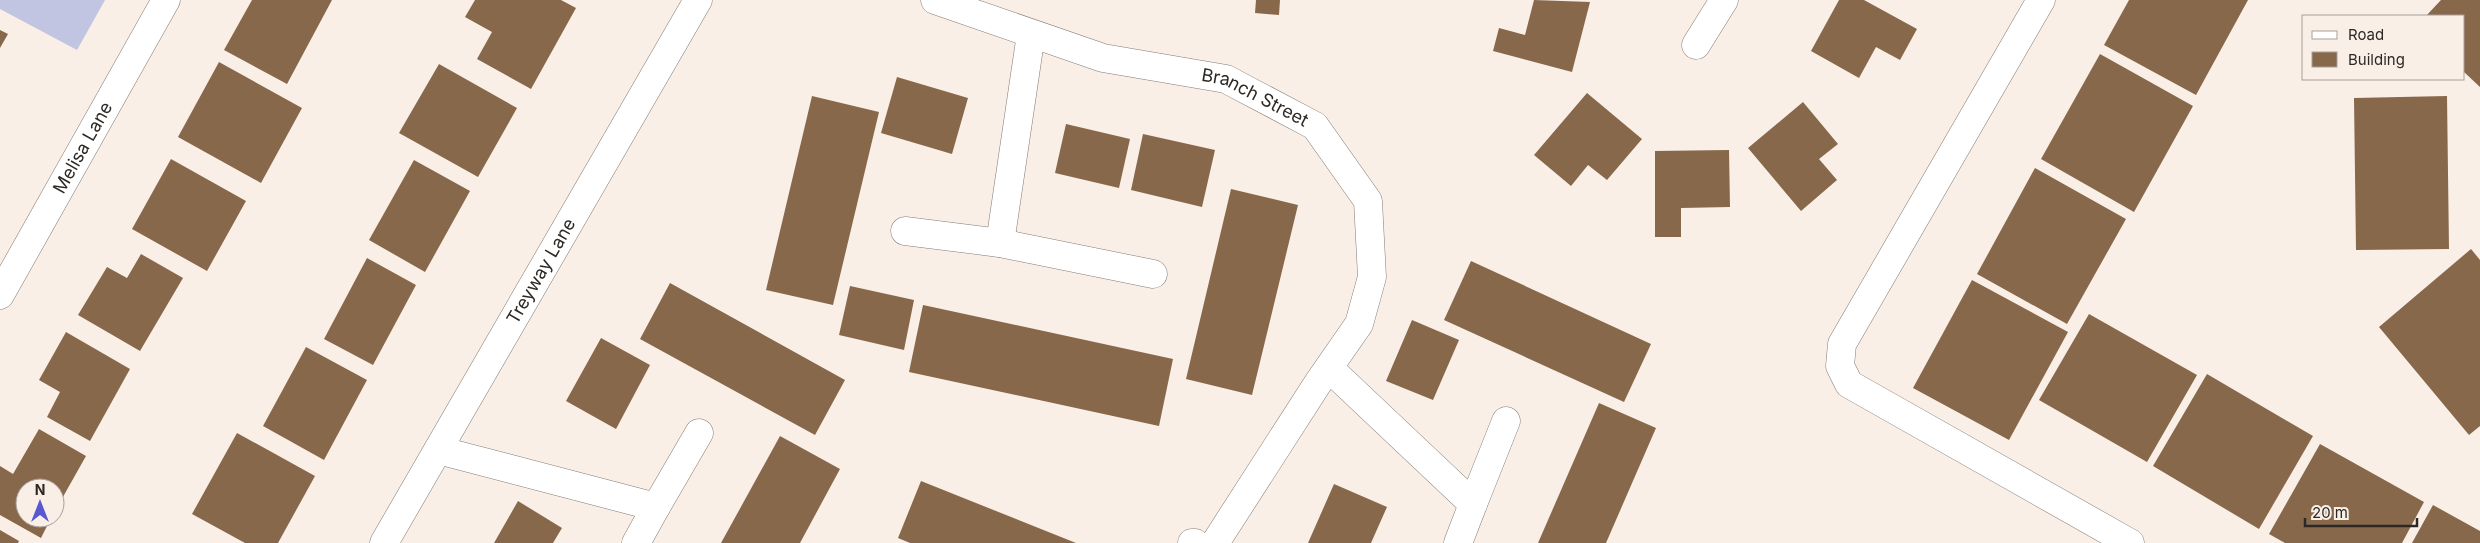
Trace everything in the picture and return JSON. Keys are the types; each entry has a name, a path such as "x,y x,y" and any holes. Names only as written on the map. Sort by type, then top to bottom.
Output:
{"street":[{"name":"Melisa Lane","path":"0,295 166,0"},
{"name":"Treyway Lane","path":"384,543 698,0"},
{"name":"Branch Street","path":"935,0 1103,58 1226,79 1315,126 1368,201 1372,277 1359,324 1215,543"},
{"path":"1696,45 1724,0"},
{"path":"2041,0 1842,344 1840,366 1849,384 2130,543"},
{"path":"1000,243 1031,34"},
{"path":"905,231 1000,243 1153,274"},
{"path":"1329,368 1473,504"},
{"path":"1458,543 1506,420"},
{"path":"636,543 699,433"},
{"path":"438,450 656,508"}],"shaded area":[{"path":"0,0 105,0 77,50 0,9"}],"building":[{"path":"252,0 332,0 287,84 224,50"},
{"path":"475,0 561,0 576,8 531,89 477,59 492,32 465,17"},
{"path":"1256,0 1280,0 1279,15 1255,13"},
{"path":"1534,0 1590,2 1572,72 1493,51 1499,28 1525,35"},
{"path":"1839,0 1864,0 1917,29 1900,60 1876,47 1859,78 1811,51"},
{"path":"2129,0 2248,0 2196,95 2104,45"},
{"path":"2441,0 2480,0 2480,87 2465,73 2465,15 2427,15"},
{"path":"0,30 8,34 0,48"},
{"path":"2100,54 2193,106 2134,212 2041,159"},
{"path":"219,62 302,108 261,183 178,137"},
{"path":"439,64 517,108 478,177 399,133"},
{"path":"897,77 968,98 952,154 881,133"},
{"path":"1587,93 1642,139 1607,180 1588,165 1571,186 1534,155"},
{"path":"812,96 879,112 833,305 766,290"},
{"path":"2447,96 2449,249 2356,250 2354,98"},
{"path":"1803,102 1838,144 1819,159 1837,180 1801,211 1748,148"},
{"path":"1066,124 1130,139 1119,188 1055,173"},
{"path":"1143,134 1215,150 1202,207 1131,190"},
{"path":"1729,150 1730,207 1681,208 1681,237 1655,237 1655,151"},
{"path":"171,159 246,201 207,271 132,229"},
{"path":"414,160 470,191 425,272 369,240"},
{"path":"2035,168 2126,219 2067,324 1977,274"},
{"path":"1231,189 1298,205 1252,395 1186,379"},
{"path":"2471,249 2480,260 2480,426 2469,435 2379,327"},
{"path":"141,254 183,278 140,351 78,315 107,267 127,278"},
{"path":"367,258 416,285 373,365 324,339"},
{"path":"1471,261 1651,344 1624,402 1444,320"},
{"path":"1972,280 2068,332 2009,440 1913,388"},
{"path":"670,283 845,380 815,435 640,339"},
{"path":"850,286 914,300 904,350 839,335"},
{"path":"923,305 1173,359 1159,426 909,372"},
{"path":"2089,314 2197,375 2147,462 2039,400"},
{"path":"1412,320 1459,340 1433,400 1386,381"},
{"path":"66,332 130,369 90,441 47,417 60,392 39,380"},
{"path":"601,338 650,365 616,429 566,401"},
{"path":"306,347 367,380 324,460 263,426"},
{"path":"2207,374 2313,436 2259,529 2153,466"},
{"path":"1599,403 1656,428 1606,543 1538,543"},
{"path":"39,429 86,456 65,493 65,478 15,478 15,523 0,515 0,466 13,474"},
{"path":"237,433 315,476 278,543 245,543 192,514"},
{"path":"780,436 840,469 800,543 721,543"},
{"path":"2320,444 2424,502 2402,543 2285,543 2269,534"},
{"path":"921,481 1076,543 910,543 898,538"},
{"path":"1334,484 1387,507 1371,543 1308,543"},
{"path":"518,501 562,528 553,543 494,543"},
{"path":"2433,505 2480,531 2480,543 2412,543"},
{"path":"23,528 46,528 41,538"},
{"path":"0,530 19,541 18,543 0,543"}]}
